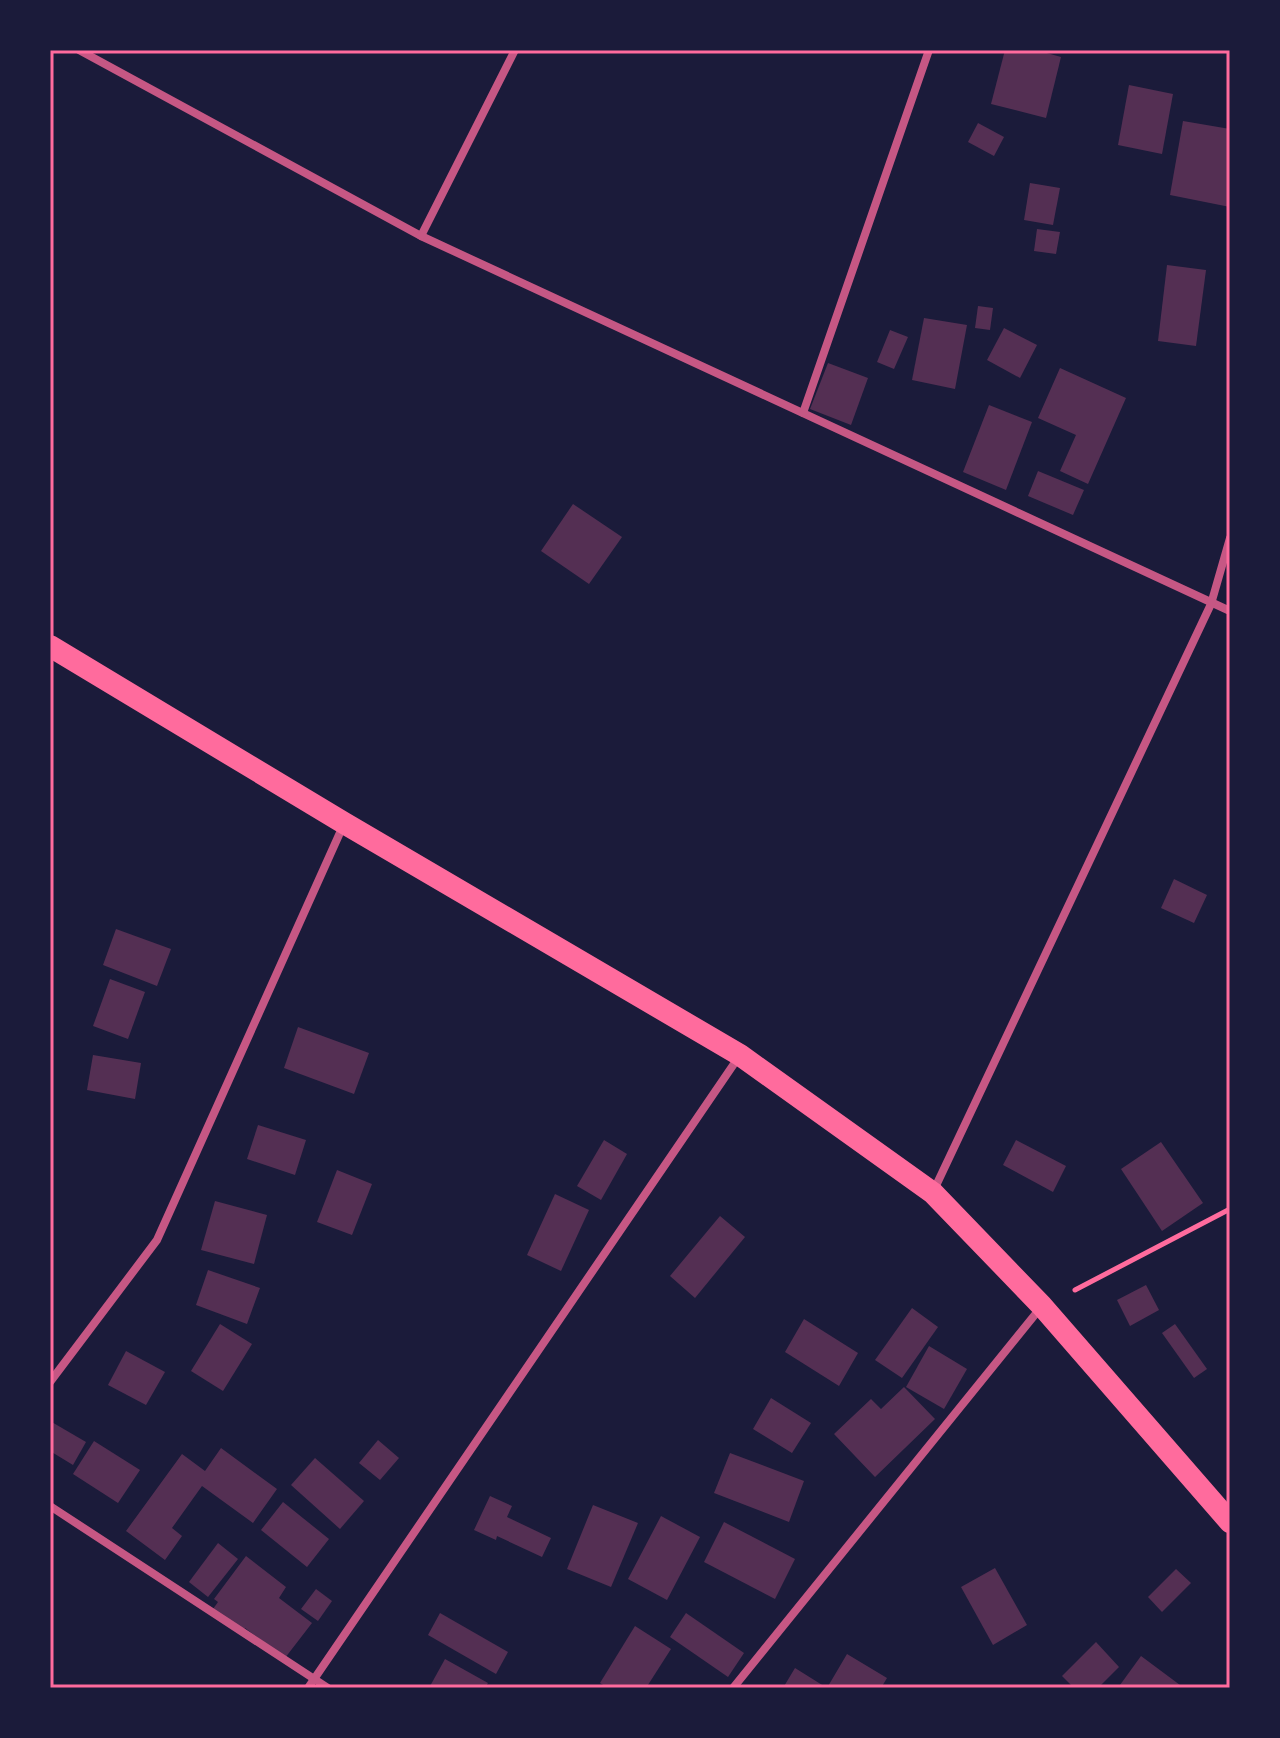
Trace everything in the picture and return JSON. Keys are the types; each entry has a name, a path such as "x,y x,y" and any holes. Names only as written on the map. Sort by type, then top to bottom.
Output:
{"highway":[{"path":"50,646 740,1055 933,1193 1042,1306 1230,1522"}],"street":[{"path":"79,50 421,236 1230,611"},
{"path":"421,236 515,50"},
{"path":"803,413 929,50"},
{"path":"933,1193 1211,604 1230,538"},
{"path":"50,1382 157,1240 344,823"},
{"path":"308,1688 740,1055"},
{"path":"733,1688 1042,1306"},
{"path":"50,1506 328,1688"}],"path":[{"path":"1042,1306 1230,1209"}],"building":[{"path":"1005,50 1036,50 1061,57 1046,118 991,104"},
{"path":"1129,85 1173,94 1162,154 1118,145"},
{"path":"1183,121 1230,129 1230,207 1170,195"},
{"path":"978,123 1004,137 994,156 968,142"},
{"path":"1030,183 1060,188 1053,225 1024,220"},
{"path":"1037,229 1060,232 1056,254 1034,251"},
{"path":"1167,265 1206,270 1196,346 1158,341"},
{"path":"978,306 993,308 990,330 975,328"},
{"path":"924,318 967,325 955,389 912,380"},
{"path":"1004,328 1037,345 1020,378 987,360"},
{"path":"890,330 908,337 894,369 877,362"},
{"path":"828,363 868,378 851,425 810,409"},
{"path":"1060,368 1126,398 1088,484 1060,471 1076,435 1038,418"},
{"path":"989,405 1032,422 1006,490 963,472"},
{"path":"1038,471 1084,490 1073,515 1028,496"},
{"path":"573,504 622,537 589,584 541,551"},
{"path":"1174,879 1207,895 1194,923 1161,908"},
{"path":"116,929 171,949 157,986 103,965"},
{"path":"110,979 145,992 128,1039 93,1026"},
{"path":"298,1027 369,1053 354,1094 284,1068"},
{"path":"93,1055 141,1063 135,1099 87,1090"},
{"path":"258,1125 306,1140 295,1175 247,1159"},
{"path":"604,1140 627,1154 601,1200 577,1186"},
{"path":"1016,1140 1066,1166 1053,1192 1003,1165"},
{"path":"1161,1142 1203,1203 1162,1231 1121,1169"},
{"path":"337,1170 372,1184 352,1235 317,1222"},
{"path":"555,1194 589,1210 561,1271 527,1255"},
{"path":"215,1201 267,1215 254,1264 201,1250"},
{"path":"720,1216 745,1237 695,1298 670,1276"},
{"path":"208,1270 260,1288 247,1324 196,1305"},
{"path":"1146,1285 1159,1310 1130,1326 1117,1300"},
{"path":"912,1308 938,1327 902,1378 875,1360"},
{"path":"804,1319 858,1353 839,1386 785,1352"},
{"path":"220,1324 252,1344 223,1391 191,1371"},
{"path":"1175,1324 1207,1369 1194,1378 1162,1333"},
{"path":"929,1346 967,1369 944,1409 906,1387"},
{"path":"126,1351 165,1372 146,1405 108,1385"},
{"path":"904,1387 935,1419 875,1477 834,1434 871,1399 881,1409"},
{"path":"771,1398 811,1423 792,1453 753,1429"},
{"path":"50,1421 86,1442 73,1465 50,1451"},
{"path":"378,1440 399,1458 380,1480 359,1463"},
{"path":"94,1441 140,1470 118,1503 73,1474"},
{"path":"221,1448 277,1489 253,1523 202,1486 172,1528 182,1536 165,1560 126,1531 182,1454 205,1471"},
{"path":"730,1453 804,1481 789,1522 714,1493"},
{"path":"315,1458 364,1501 340,1529 291,1485"},
{"path":"490,1496 512,1506 507,1517 551,1538 542,1557 497,1536 496,1540 474,1530"},
{"path":"283,1502 329,1539 307,1567 261,1530"},
{"path":"593,1505 638,1523 611,1587 567,1569"},
{"path":"661,1516 700,1537 667,1600 628,1579"},
{"path":"724,1522 795,1559 775,1599 704,1562"},
{"path":"218,1543 238,1559 208,1597 189,1582"},
{"path":"246,1556 286,1587 279,1598 312,1623 285,1658 245,1628 242,1632 213,1609 218,1602 214,1599"},
{"path":"995,1568 1027,1625 993,1645 961,1587"},
{"path":"1176,1569 1191,1583 1162,1612 1148,1597"},
{"path":"316,1589 332,1601 318,1621 301,1609"},
{"path":"440,1613 508,1652 496,1674 428,1635"},
{"path":"686,1613 744,1653 728,1677 670,1637"},
{"path":"635,1626 671,1649 646,1688 608,1688 600,1683"},
{"path":"1096,1642 1119,1667 1098,1688 1074,1688 1062,1676"},
{"path":"847,1654 887,1678 881,1688 827,1688"},
{"path":"1141,1656 1184,1688 1124,1688 1120,1685"},
{"path":"445,1659 488,1683 485,1688 429,1688"},
{"path":"795,1668 827,1688 783,1688"}]}
